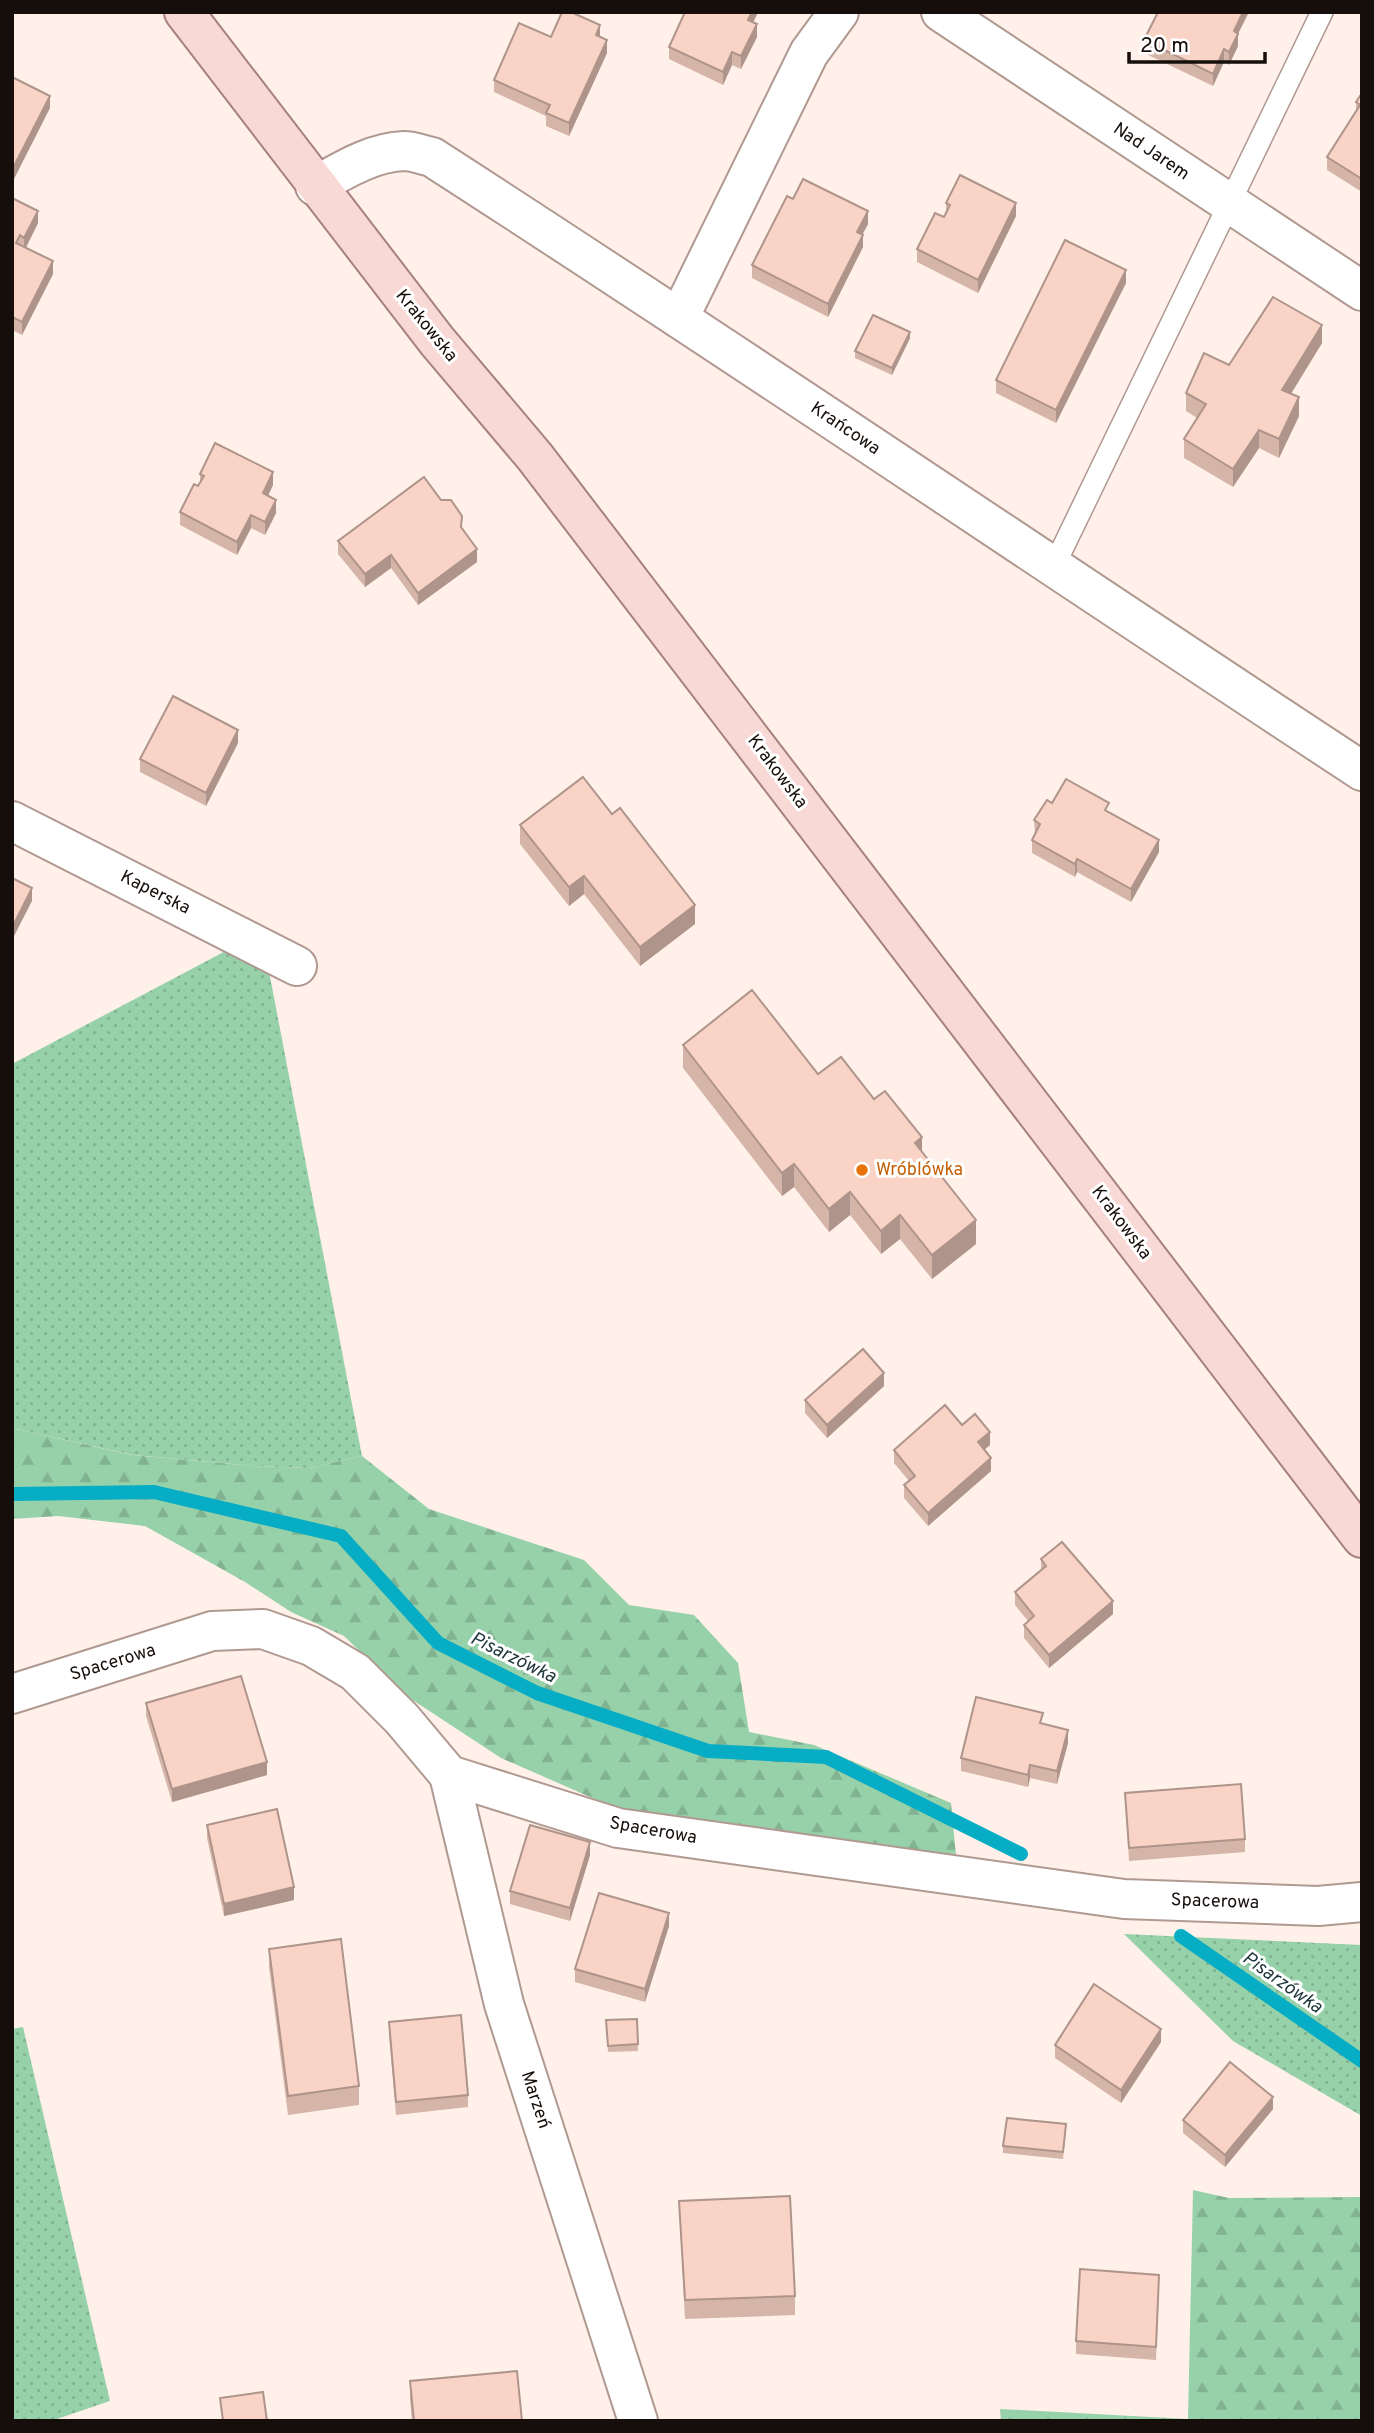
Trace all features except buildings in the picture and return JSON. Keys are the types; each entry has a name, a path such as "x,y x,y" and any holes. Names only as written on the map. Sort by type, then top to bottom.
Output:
{"main road":[{"name":"Krakowska","path":"184,12 315,186 437,341 543,467 1362,1538"}],"street":[{"path":"679,318 809,53 839,12"},
{"name":"Nad Jarem","path":"941,12 1362,290"},
{"name":"Krańcowa","path":"315,186 382,154 407,151 432,157 1362,771"},
{"name":"Kaperska","path":"12,821 297,966"},
{"name":"Spacerowa","path":"12,1694 212,1631 262,1629 312,1646 355,1671 402,1718 449,1775 618,1828 1124,1899 1318,1906 1362,1902"},
{"name":"Marzeń","path":"449,1775 504,2004 638,2421"}],"lane":[{"path":"1053,568 1322,12"}],"green space":[{"path":"235,946 267,961 362,1456 309,1468 254,1466 133,1455 12,1428 12,1064"},
{"path":"12,1428 132,1455 254,1466 309,1468 362,1456 429,1509 584,1560 629,1605 694,1615 738,1663 749,1732 814,1745 951,1803 956,1855 613,1807 501,1758 405,1695 344,1636 291,1612 245,1582 145,1526 58,1516 12,1519"},
{"path":"1124,1934 1362,1945 1362,2116 1233,2041"},
{"path":"23,2027 110,2401 51,2421 12,2421 12,2029"},
{"path":"1193,2190 1229,2198 1362,2197 1362,2421 1001,2421 1000,2409 1188,2419"}],"waterway":[{"name":"Pisarzówka","path":"12,1494 154,1492 341,1536 438,1643 537,1693 708,1751 826,1757 1021,1854"},
{"name":"Pisarzówka","path":"1181,1936 1362,2061"}],"place":[{"name":"Wróblówka","path":"862,1170"}]}
